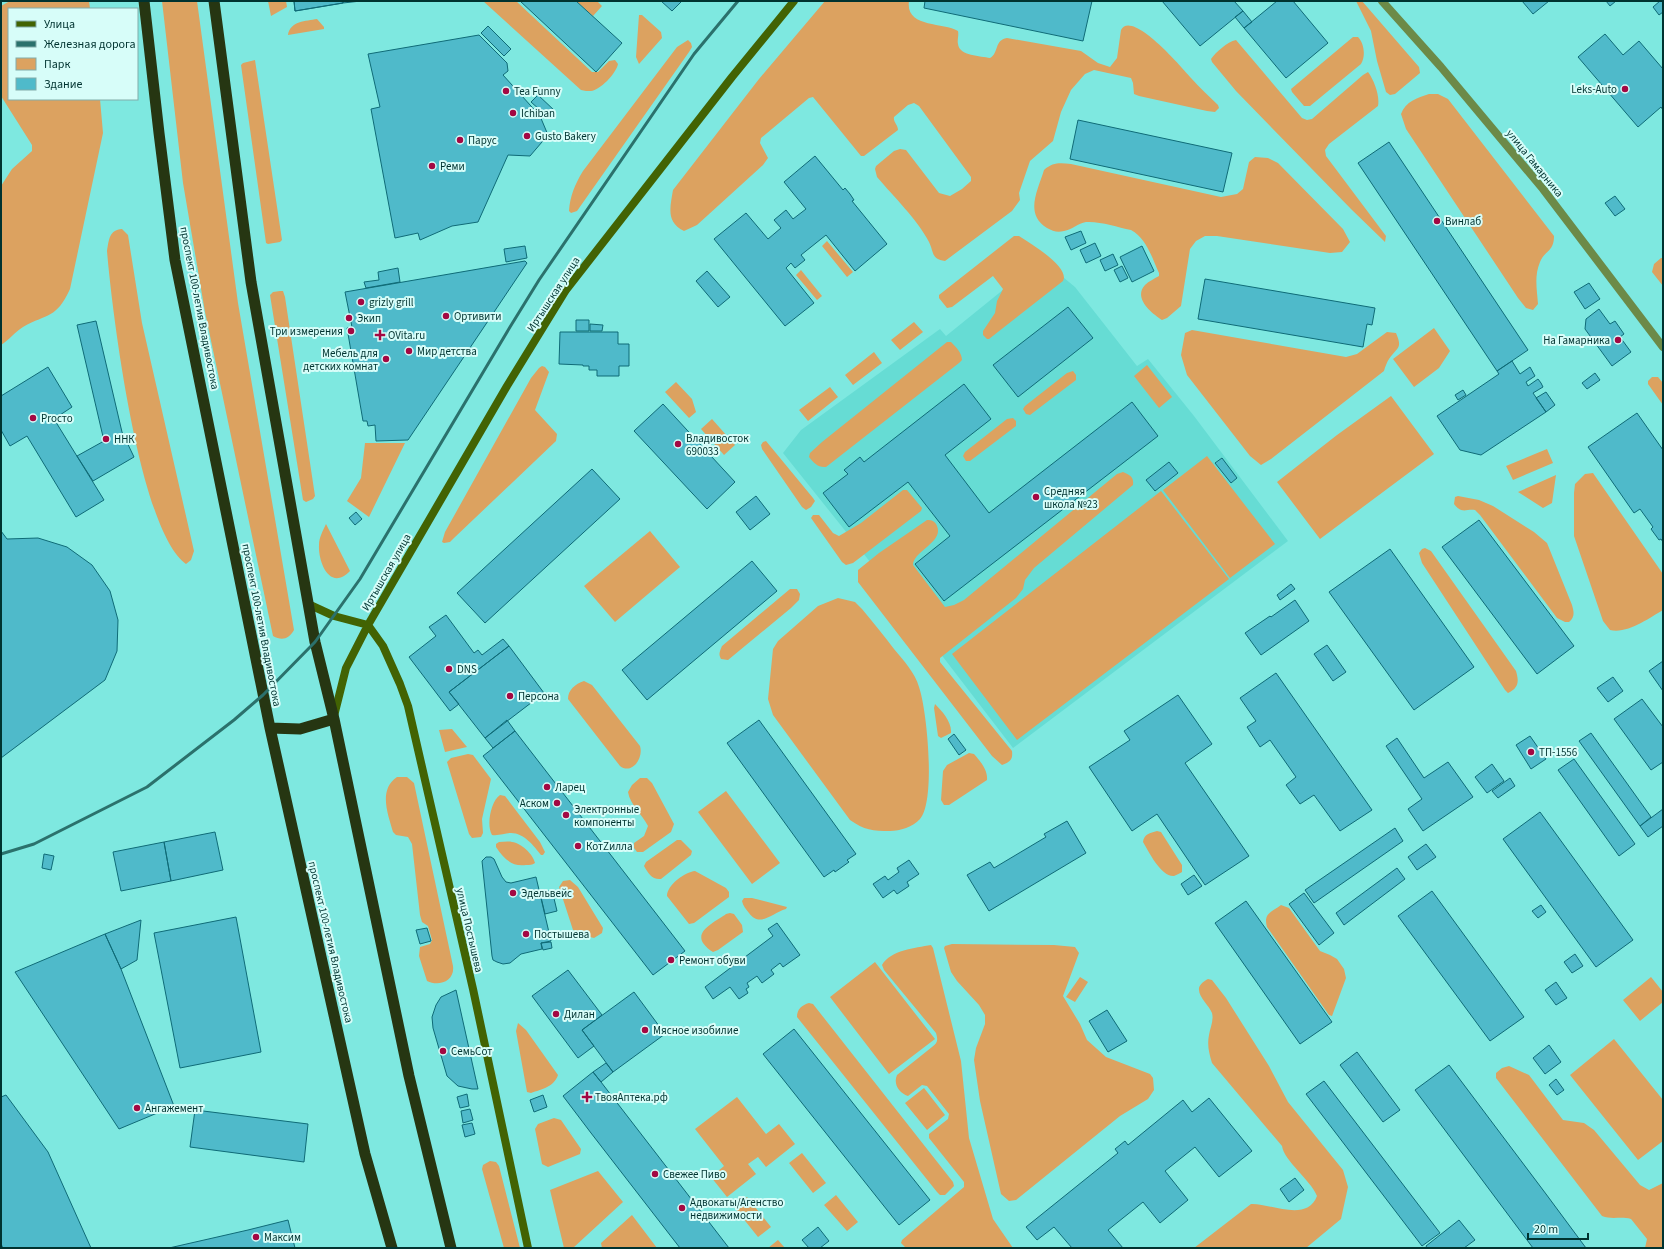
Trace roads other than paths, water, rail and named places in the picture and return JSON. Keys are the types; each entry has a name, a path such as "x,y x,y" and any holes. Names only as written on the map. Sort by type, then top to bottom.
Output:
{"highway":[{"name":"проспект 100-летия Владивостока","path":"144,1 159,133 176,260 270,728 366,1154 392,1248"},
{"path":"214,1 251,282 315,642 334,719 409,1076 451,1248"},
{"path":"270,728 300,729 334,719"}],"main road":[{"name":"Иртышская улица","path":"334,719 346,668 368,625 507,386 575,277 732,77 794,1"},
{"path":"308,604 334,616 368,625"},
{"name":"улица Постышева","path":"368,625 383,646 408,706 473,989 528,1248"}],"street":[{"name":"улица Гамарника","path":"1382,1 1543,189 1663,347"}],"railway":[{"path":"1,854 34,844 147,787 234,720 263,695 315,642 360,579 539,280 694,54 738,1"}],"place":[{"name":"Leks-Auto","path":"1625,89"},
{"name":"Tea Funny","path":"506,91"},
{"name":"Ichiban","path":"513,113"},
{"name":"Gusto Bakery","path":"527,136"},
{"name":"Парус","path":"460,140"},
{"name":"Реми","path":"432,166"},
{"name":"Винлаб","path":"1437,221"},
{"name":"grizly grill","path":"361,302"},
{"name":"Ортивити","path":"446,316"},
{"name":"Экип","path":"349,318"},
{"name":"Три измерения","path":"351,331"},
{"name":"OVita.ru","path":"380,335"},
{"name":"На Гамарника","path":"1618,340"},
{"name":"Мир детства","path":"409,351"},
{"name":"Мебель для детских комнат","path":"386,359"},
{"name":"Proсто","path":"33,418"},
{"name":"ННК","path":"106,439"},
{"name":"Владивосток 690033","path":"678,444"},
{"name":"Средняя школа №23","path":"1036,497"},
{"name":"DNS","path":"449,669"},
{"name":"Персона","path":"510,696"},
{"name":"ТП-1556","path":"1531,752"},
{"name":"Ларец","path":"547,787"},
{"name":"Аском","path":"557,803"},
{"name":"Электронные компоненты","path":"566,815"},
{"name":"КотZилла","path":"578,846"},
{"name":"Эдельвейс","path":"513,893"},
{"name":"Постышева","path":"526,934"},
{"name":"Ремонт обуви","path":"671,960"},
{"name":"Дилан","path":"556,1014"},
{"name":"Мясное изобилие","path":"645,1030"},
{"name":"СемьСот","path":"443,1051"},
{"name":"ТвояАптека.рф","path":"587,1097"},
{"name":"Ангажемент","path":"137,1108"},
{"name":"Свежее Пиво","path":"655,1174"},
{"name":"Адвокаты/Агенство недвижимости","path":"682,1208"},
{"name":"Максим","path":"256,1237"}]}
